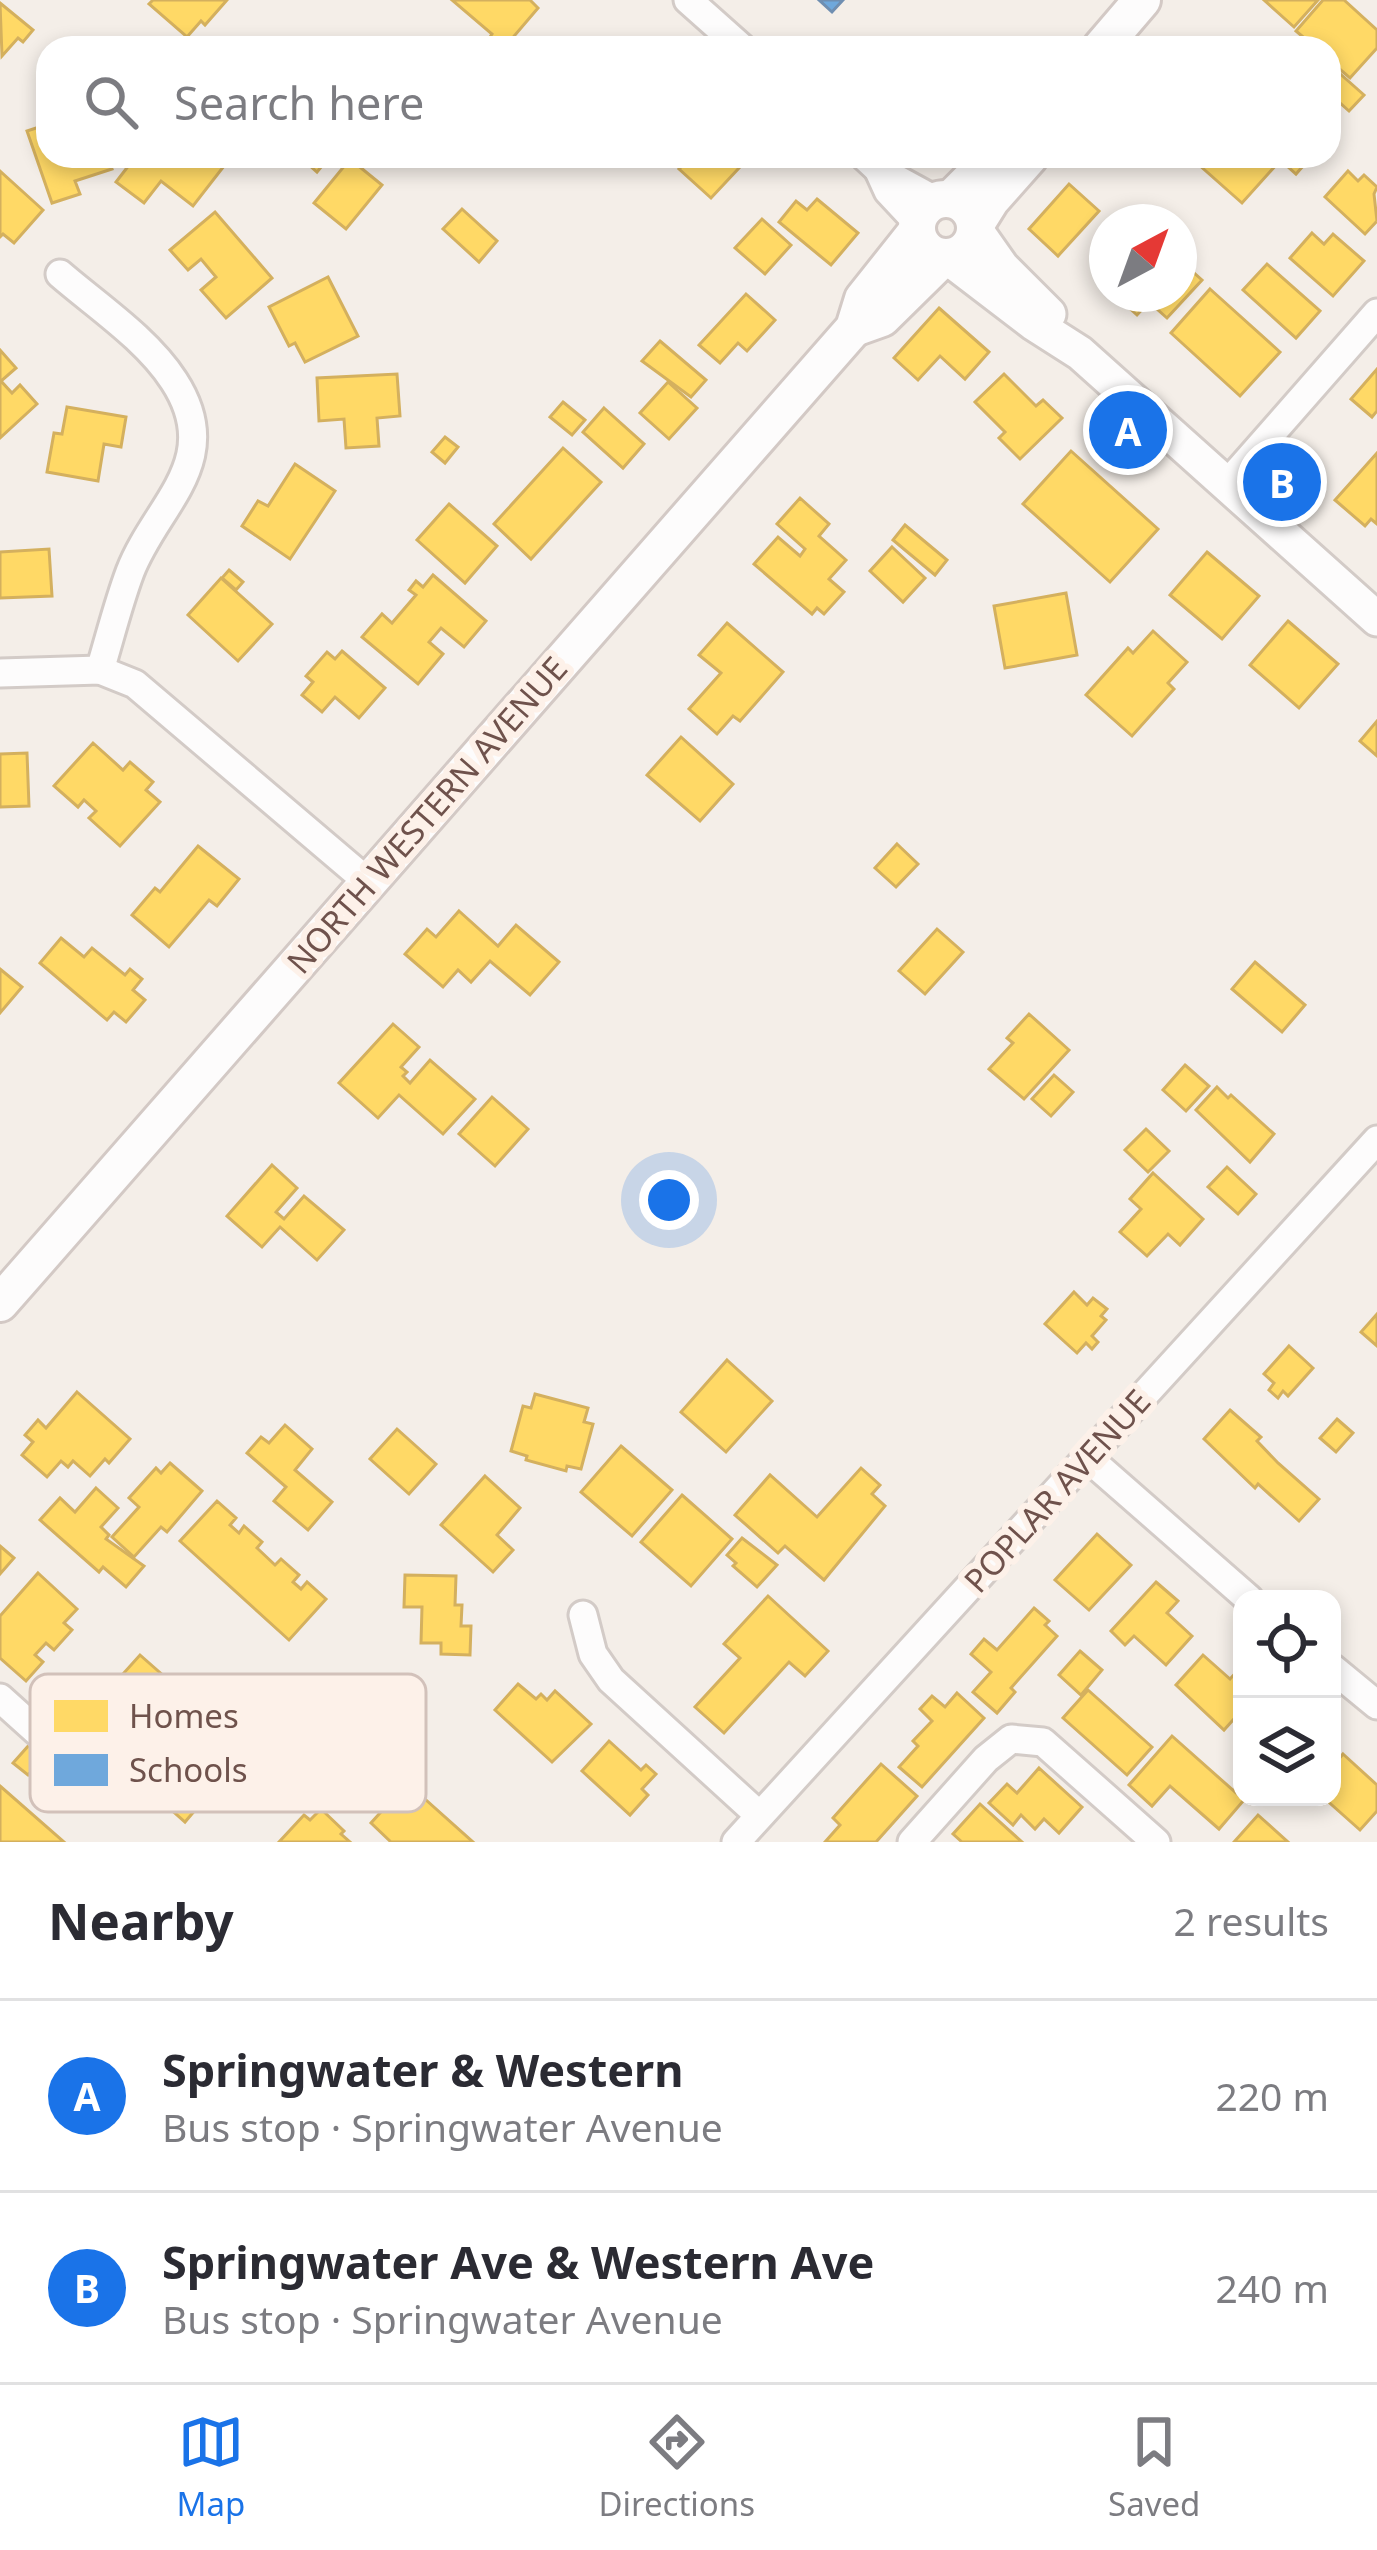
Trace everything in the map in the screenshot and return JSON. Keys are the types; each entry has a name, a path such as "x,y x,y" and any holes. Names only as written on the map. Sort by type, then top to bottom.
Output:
{"main road":[{"path":"1111,36 1142,0"},
{"name":"NORTH WESTERN AVENUE","path":"0,1303 854,328 862,299 945,218 985,168"},
{"name":"NORTH WESTERN AVENUE","path":"945,218 991,200 1019,168"},
{"name":"NORTH WESTERN AVENUE","path":"854,328 882,318 946,258 968,249 945,218"}],"street":[{"path":"688,0 728,36"},
{"path":"879,168 991,254 1080,353 1377,619"},
{"path":"946,258 1080,353"},
{"path":"60,274 172,378 187,405 194,436 189,467 130,571 100,670"},
{"path":"1227,484 1377,313"},
{"path":"0,673 100,670 135,684 368,882"},
{"name":"POPLAR AVENUE","path":"736,1842 1377,1140"},
{"path":"1088,1458 1239,1590"},
{"path":"583,1616 593,1654 611,1680 759,1815"},
{"path":"1341,1675 1377,1705"},
{"path":"0,1699 30,1726"},
{"path":"912,1842 986,1759 1011,1739 1043,1742 1156,1842"}],"building: Homes":[{"path":"153,0 227,0 188,36 149,4"},
{"path":"452,0 530,0 538,8 514,36 492,34"},
{"path":"1264,0 1318,0 1294,27"},
{"path":"1323,0 1344,0 1377,30 1377,48 1350,78 1341,70 1341,36 1302,36 1296,31"},
{"path":"0,3 33,30 2,56"},
{"path":"1341,75 1364,95 1349,111 1341,104"},
{"path":"36,128 36,157 27,131"},
{"path":"40,168 112,168 75,181 80,194 52,203"},
{"path":"127,168 222,168 193,206 161,181 144,203 116,182"},
{"path":"343,168 361,168 382,185 346,229 314,203"},
{"path":"680,168 739,168 711,198"},
{"path":"1203,168 1273,168 1242,203"},
{"path":"0,171 43,210 14,243 3,234 0,237"},
{"path":"1348,171 1358,181 1364,175 1377,187 1377,221 1365,234 1325,197"},
{"path":"1069,184 1091,204 1089,222 1058,256 1029,229"},
{"path":"817,199 858,233 831,265 779,222 796,201 807,210"},
{"path":"462,209 497,241 479,262 443,229"},
{"path":"215,212 272,278 226,318 201,290 216,277 201,259 188,270 170,250"},
{"path":"762,219 791,245 765,274 735,248"},
{"path":"1312,233 1324,244 1333,234 1364,261 1333,296 1290,258"},
{"path":"1267,264 1320,311 1296,338 1243,290"},
{"path":"328,277 358,336 305,362 295,343 289,346 269,307"},
{"path":"1210,289 1280,352 1240,396 1171,333 1190,312 1197,312 1197,304"},
{"path":"746,294 775,320 747,351 738,343 720,363 699,345"},
{"path":"939,308 989,352 965,379 940,356 918,380 894,358"},
{"path":"660,341 706,380 691,397 642,361"},
{"path":"0,350 16,368 1,381 12,393 20,385 37,404 0,438"},
{"path":"1377,369 1377,411 1372,417 1351,399"},
{"path":"397,374 400,416 377,418 379,446 346,448 344,419 319,421 317,378"},
{"path":"1004,374 1036,406 1043,400 1062,418 1020,459 999,438 1005,432 975,402"},
{"path":"668,382 697,408 669,439 640,413"},
{"path":"563,402 585,420 572,435 550,417"},
{"path":"67,407 126,417 121,447 104,444 98,481 47,472 54,433 62,434"},
{"path":"604,408 644,444 623,468 583,432"},
{"path":"445,437 458,447 445,463 432,452"},
{"path":"563,448 601,482 531,559 494,524"},
{"path":"1071,451 1158,529 1110,582 1023,504"},
{"path":"1377,453 1377,524 1371,519 1365,526 1335,500"},
{"path":"295,464 335,491 290,559 242,526 258,501 268,506"},
{"path":"800,498 829,524 819,536 846,560 829,579 844,592 824,614 817,608 812,614 754,564 778,537 800,556 805,549 777,524"},
{"path":"449,504 497,546 465,583 417,540"},
{"path":"905,525 947,560 935,575 893,540"},
{"path":"892,547 925,578 903,602 870,571"},
{"path":"49,549 52,596 0,598 0,552"},
{"path":"1207,552 1259,596 1222,639 1170,595"},
{"path":"229,570 243,582 236,590 222,578"},
{"path":"433,575 486,621 464,647 441,628 429,642 443,654 418,684 362,637 382,614 392,623 416,595 409,590 416,581 423,587"},
{"path":"221,578 272,624 238,661 188,615"},
{"path":"1066,593 1077,655 1005,668 994,606"},
{"path":"1288,621 1338,664 1299,708 1250,665"},
{"path":"727,623 783,672 740,721 733,716 717,734 689,709 721,673 699,655"},
{"path":"1153,631 1187,662 1168,683 1174,689 1132,736 1086,695 1128,648 1133,653"},
{"path":"342,651 385,688 359,718 335,697 322,712 302,695 313,682 306,676 327,652 335,659"},
{"path":"1377,721 1377,756 1360,741"},
{"path":"681,737 733,784 700,821 647,775"},
{"path":"93,743 123,770 130,762 153,782 146,790 160,802 120,846 89,818 96,811 84,800 78,807 54,786"},
{"path":"27,753 29,806 0,807 0,754"},
{"path":"897,844 918,864 896,887 875,868"},
{"path":"198,846 239,879 217,906 209,900 169,947 132,915 155,888 160,892"},
{"path":"459,911 498,946 516,925 559,962 530,995 490,961 471,982 458,970 443,987 405,954 427,929 436,937"},
{"path":"937,929 963,952 925,994 899,971"},
{"path":"61,938 84,957 92,948 125,975 130,969 142,979 133,990 145,1000 126,1022 114,1012 107,1020 40,963"},
{"path":"1255,962 1305,1005 1282,1032 1232,989"},
{"path":"0,969 22,987 0,1013"},
{"path":"1029,1014 1069,1050 1024,1099 989,1069 1013,1043 1007,1038"},
{"path":"393,1024 419,1047 401,1067 410,1083 430,1060 475,1099 443,1134 399,1095 378,1118 339,1083"},
{"path":"1185,1065 1209,1086 1186,1111 1163,1090"},
{"path":"1054,1075 1073,1092 1051,1116 1032,1099"},
{"path":"1217,1087 1274,1134 1250,1162 1196,1110"},
{"path":"492,1097 528,1129 495,1166 459,1134"},
{"path":"1146,1129 1169,1151 1148,1172 1125,1150"},
{"path":"272,1165 297,1188 276,1212 284,1219 304,1196 344,1230 317,1260 280,1227 262,1247 227,1216"},
{"path":"1227,1167 1256,1194 1238,1214 1208,1187"},
{"path":"1153,1173 1203,1219 1180,1245 1168,1234 1147,1256 1120,1232 1141,1209 1130,1199"},
{"path":"1074,1292 1087,1305 1093,1298 1107,1309 1101,1316 1106,1320 1092,1336 1098,1342 1092,1349 1086,1343 1077,1353 1045,1324"},
{"path":"1377,1314 1377,1346 1361,1332"},
{"path":"1289,1346 1313,1368 1288,1396 1283,1391 1278,1398 1269,1390 1274,1383 1264,1374"},
{"path":"727,1360 772,1401 726,1452 681,1412"},
{"path":"77,1392 130,1439 90,1476 73,1461 68,1467 61,1461 47,1477 22,1455 33,1442 25,1435 38,1420 46,1428"},
{"path":"535,1394 588,1408 584,1422 593,1424 581,1469 567,1466 566,1471 511,1451 523,1406 531,1408"},
{"path":"1230,1410 1319,1499 1299,1521 1258,1484 1255,1488 1204,1439"},
{"path":"1337,1419 1353,1433 1336,1452 1320,1438"},
{"path":"285,1425 312,1449 295,1470 332,1502 308,1530 274,1501 286,1487 247,1453 261,1437 269,1443"},
{"path":"397,1429 436,1464 409,1494 370,1459"},
{"path":"621,1446 672,1490 632,1536 581,1492"},
{"path":"170,1463 202,1491 167,1532 161,1527 134,1557 112,1537 139,1507 129,1498 156,1468 161,1473"},
{"path":"861,1468 880,1485 872,1494 885,1506 824,1580 785,1546 778,1553 735,1515 770,1475 817,1517"},
{"path":"485,1476 520,1508 497,1535 513,1550 493,1572 441,1525"},
{"path":"96,1488 118,1508 101,1527 109,1535 106,1539 144,1566 126,1587 103,1567 99,1572 40,1520 60,1498 75,1512"},
{"path":"682,1495 732,1539 691,1586 641,1542"},
{"path":"217,1501 236,1518 230,1525 239,1533 244,1526 262,1542 257,1548 275,1565 281,1559 299,1575 293,1582 301,1589 307,1582 326,1599 289,1640 180,1541"},
{"path":"1097,1534 1131,1565 1089,1610 1055,1580"},
{"path":"742,1538 777,1565 757,1587 727,1555"},
{"path":"0,1546 14,1558 0,1574"},
{"path":"38,1573 77,1609 64,1623 72,1630 54,1650 46,1643 35,1655 43,1662 26,1681 0,1658 0,1616"},
{"path":"405,1575 456,1576 455,1605 462,1605 461,1626 471,1626 470,1655 441,1654 441,1643 421,1643 422,1607 404,1607"},
{"path":"1156,1582 1178,1601 1167,1613 1192,1636 1166,1665 1134,1636 1125,1645 1111,1631"},
{"path":"768,1596 828,1651 805,1676 789,1662 724,1733 695,1707 740,1658 724,1644"},
{"path":"1034,1608 1057,1636 1011,1688 1015,1692 997,1713 973,1692 991,1672 971,1654 984,1639 997,1650"},
{"path":"1080,1651 1102,1670 1081,1695 1059,1675"},
{"path":"140,1655 162,1674 123,1674"},
{"path":"1203,1655 1230,1679 1233,1676 1233,1720 1224,1730 1176,1685"},
{"path":"518,1684 536,1699 541,1694 547,1700 555,1691 591,1724 552,1762 495,1710"},
{"path":"1088,1690 1152,1747 1127,1775 1063,1718"},
{"path":"957,1693 984,1718 922,1787 899,1767 918,1746 913,1741 932,1721 920,1709 932,1696 945,1707"},
{"path":"1172,1736 1233,1790 1233,1806 1239,1806 1219,1829 1170,1786 1152,1806 1129,1785"},
{"path":"609,1741 641,1770 646,1765 656,1774 642,1789 648,1795 630,1815 582,1771"},
{"path":"30,1744 28,1775 13,1763"},
{"path":"1341,1756 1377,1785 1377,1811 1360,1830 1333,1806 1341,1806"},
{"path":"881,1764 917,1796 876,1842 825,1842 840,1825 833,1818"},
{"path":"1039,1768 1082,1807 1059,1833 1044,1819 1035,1829 1021,1815 1013,1825 989,1803 1007,1784 1017,1793"},
{"path":"0,1786 64,1842 0,1842"},
{"path":"426,1800 473,1842 391,1842 371,1823 381,1812 426,1812"},
{"path":"980,1804 1022,1842 962,1842 953,1834"},
{"path":"174,1812 194,1812 185,1822"},
{"path":"324,1812 350,1842 279,1842 304,1815 310,1820"},
{"path":"1258,1815 1288,1842 1234,1842"}],"building: Schools":[{"path":"819,0 843,0 832,12"}],"place":[{"name":"Springwater & Western","path":"1128,430"},
{"name":"Springwater Ave & Western Ave","path":"1282,482"}]}
